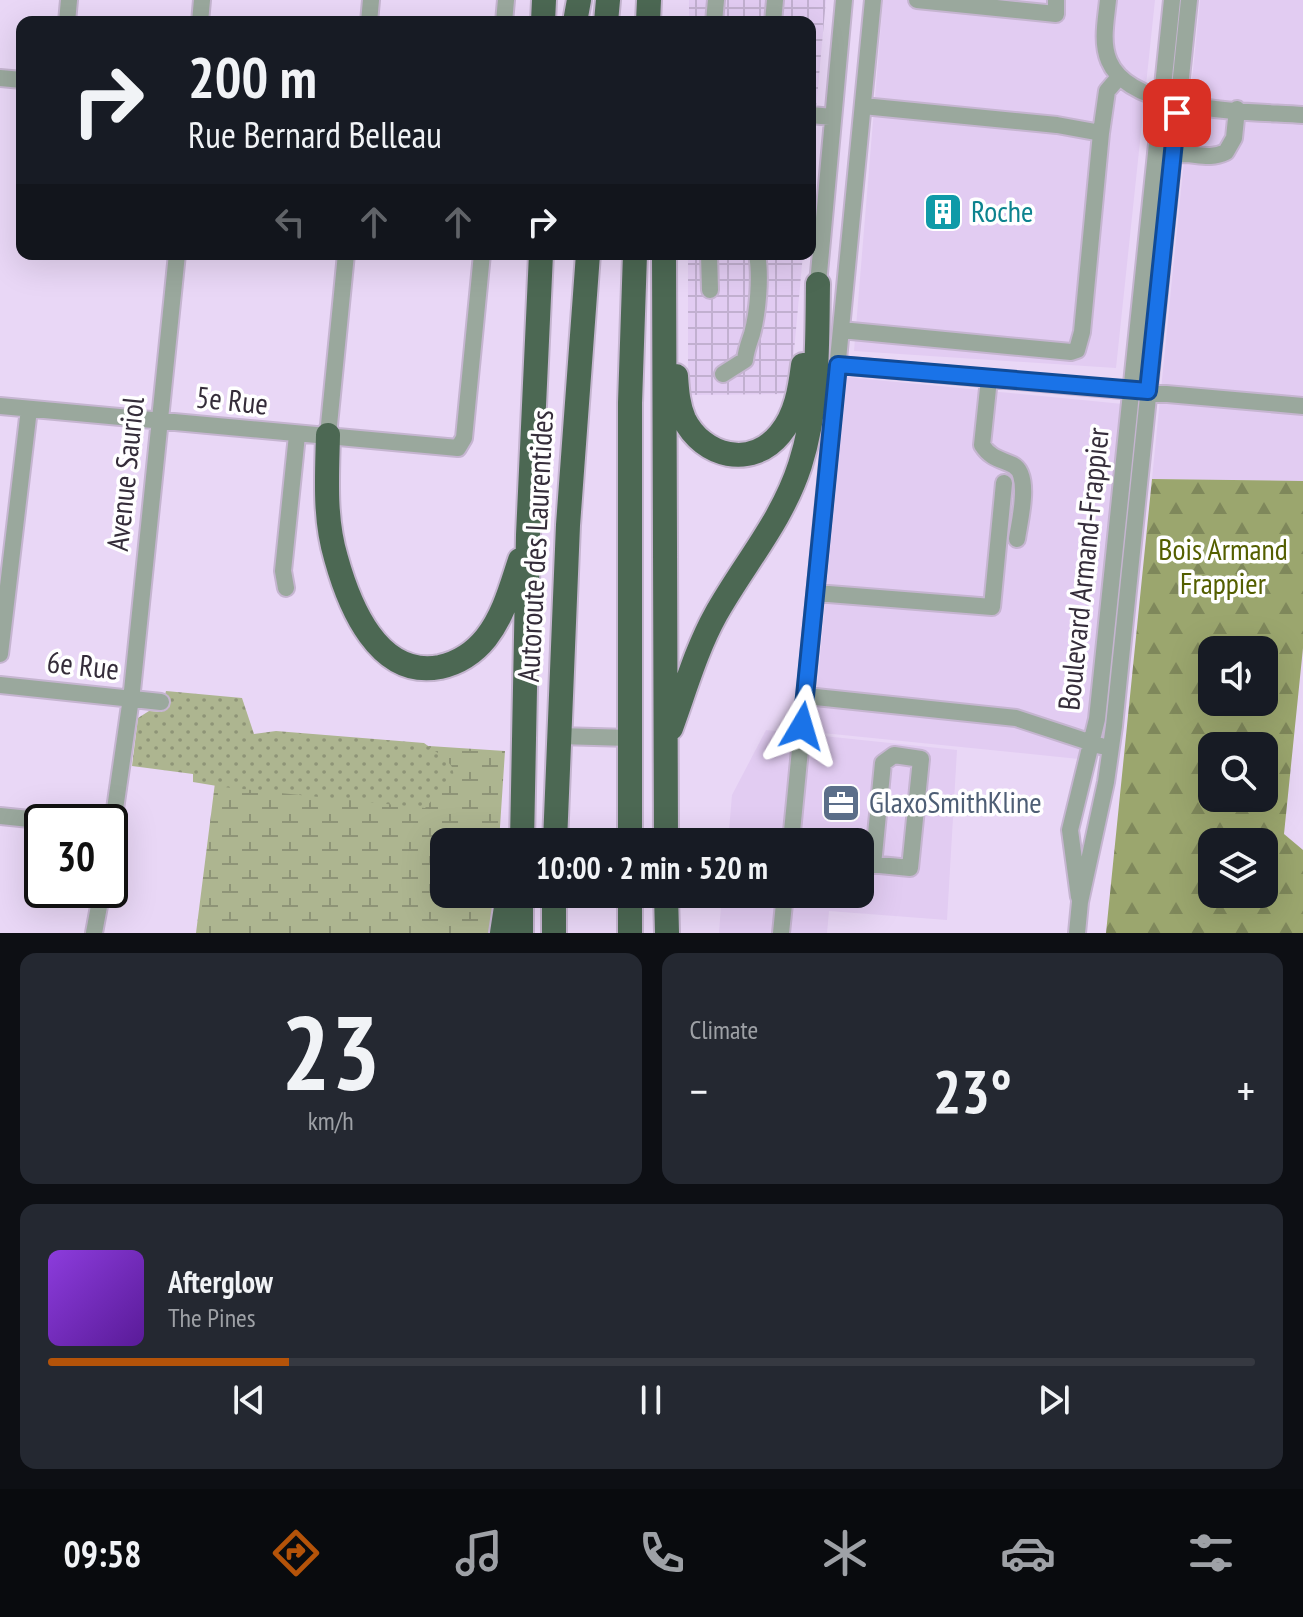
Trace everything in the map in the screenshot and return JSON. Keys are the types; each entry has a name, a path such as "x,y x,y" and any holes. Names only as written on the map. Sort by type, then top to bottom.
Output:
{"highway":[{"path":"520,828 528,535 541,260"},
{"name":"Autoroute des Laurentides","path":"555,828 568,525 588,260"},
{"path":"630,828 630,403 635,260"},
{"path":"664,260 681,411 699,440 713,450 731,455 747,455 764,448 780,434 791,416 800,387 818,284"},
{"path":"664,260 666,828"},
{"path":"666,741 708,630 779,514 800,464 808,437 815,391 818,284"},
{"path":"328,435 327,505 335,555 366,629 379,647 397,661 415,667 440,667 459,661 479,646 503,610 528,535"},
{"path":"502,933 506,908"},
{"path":"521,908 521,933"},
{"path":"554,908 554,933"},
{"path":"630,908 630,933"},
{"path":"666,908 667,933"}],"street":[{"path":"818,284 844,0"},
{"path":"792,828 873,0"},
{"path":"917,0 1056,14 1056,0"},
{"path":"1108,0 1105,46 1109,61 1122,80 1171,102 1303,115"},
{"name":"Boulevard Armand-Frappier","path":"1171,102 1172,0"},
{"name":"Boulevard Armand-Frappier","path":"1077,933 1080,902 1111,747 1140,391 1164,157 1189,0"},
{"path":"841,330 1071,352 1077,350 1082,332 1104,103 1122,80"},
{"path":"863,106 1057,125 1101,133"},
{"path":"1164,157 1183,154 1209,157 1226,152 1234,138 1237,109"},
{"path":"816,116 833,117"},
{"name":"Avenue Sauriol","path":"116,804 132,699 176,260"},
{"path":"328,435 345,260"},
{"name":"5e Rue","path":"0,406 297,435 384,440 419,447 458,448 464,438 481,260"},
{"path":"709,260 710,290"},
{"path":"723,374 745,360 752,335 760,271 758,260"},
{"path":"838,365 1303,406"},
{"path":"989,379 982,445 995,459 1016,466 1020,472 1023,490 1017,539"},
{"name":"Boulevard Armand-Frappier","path":"1080,902 1070,830 1097,719 1140,391"},
{"path":"0,654 29,409"},
{"path":"286,588 283,574 297,435"},
{"path":"816,593 992,607 1004,483"},
{"name":"6e Rue","path":"0,685 161,702"},
{"path":"806,696 1016,718 1090,744 1111,747"},
{"path":"558,736 630,738"},
{"path":"894,755 921,759 910,868 867,864 883,763 894,755"},
{"path":"780,765 798,767"},
{"path":"0,816 24,818"},
{"path":"94,933 99,908"},
{"path":"781,933 784,908"}],"shaded area":[{"path":"689,0 826,0 816,109 816,16 689,16"},
{"path":"883,0 1155,0 1116,368 854,351"},
{"path":"1200,0 1303,0 1303,481 1152,479"},
{"path":"688,260 802,260 790,394 688,395"},
{"path":"846,377 1123,404 1091,717 1079,759 813,732"},
{"path":"766,730 957,750 947,920 829,911 827,933 719,933 721,908 874,908 874,828 729,828 732,795"}],"green space":[{"name":"Bois Armand Frappier","path":"1152,479 1303,481 1303,648 1284,834 1303,850 1303,933 1106,933"},
{"path":"166,691 242,698 254,734 276,731 424,743 446,759 454,776 425,808 223,787 193,782 193,774 132,766 138,718 149,711 162,712"},
{"path":"218,732 505,751 500,828 430,828 430,908 494,908 491,933 196,933 217,767"}],"place":[{"name":"Roche","path":"943,212"},
{"name":"GlaxoSmithKline","path":"841,803"}],"route":[{"path":"802,726 838,365 1148,391 1177,113"}]}
